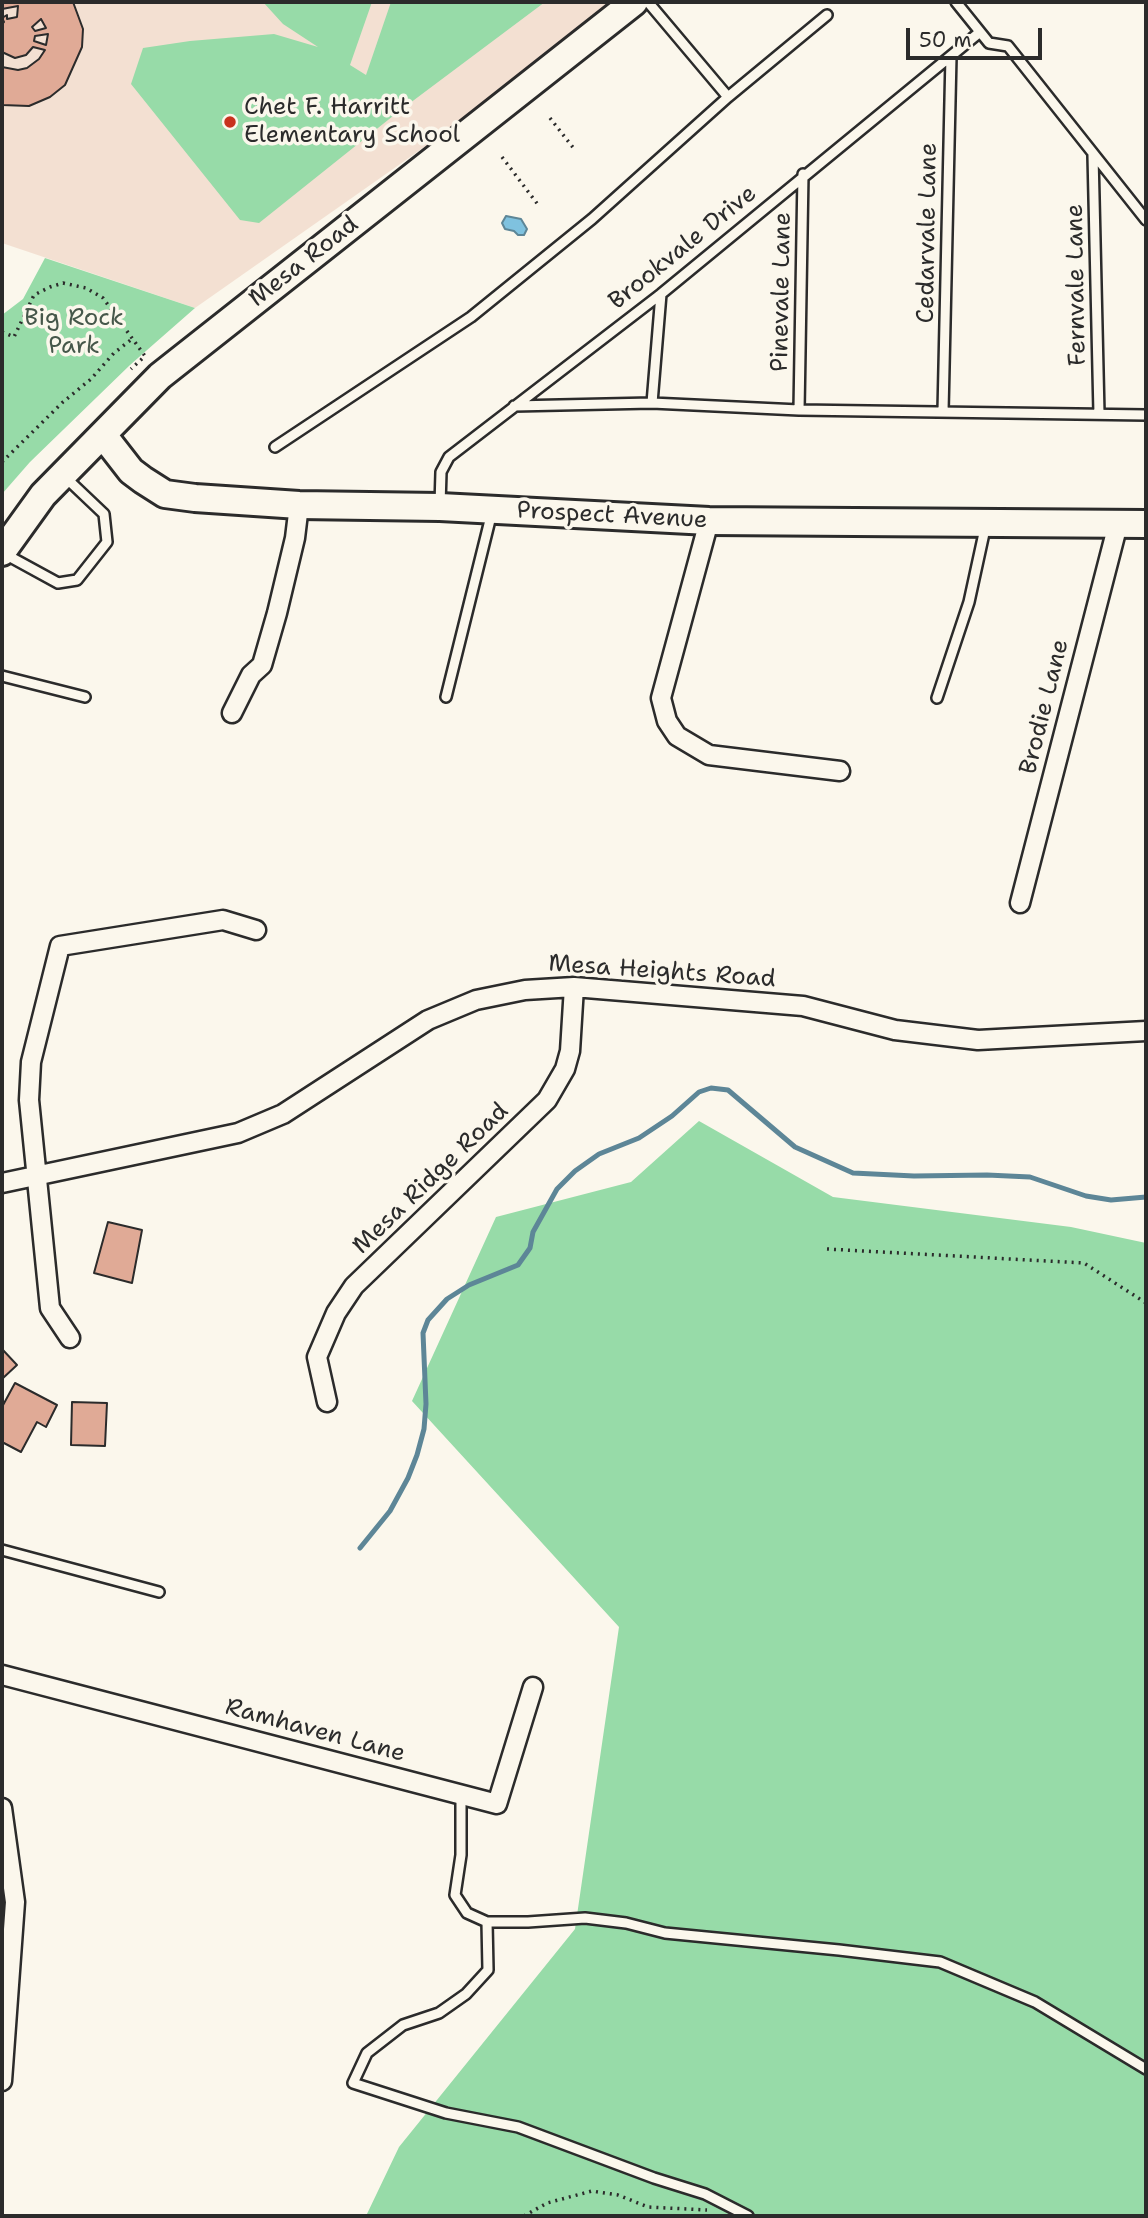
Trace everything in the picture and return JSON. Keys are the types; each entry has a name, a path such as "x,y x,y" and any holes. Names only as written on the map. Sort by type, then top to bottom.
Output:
{"street":[{"name":"Mesa Road","path":"2,552 43,495 160,376 634,2"},
{"name":"Prospect Avenue","path":"103,435 131,471 165,494 299,505 440,508 709,521 1146,524"},
{"path":"232,713 251,675 262,665 295,538 299,505"},
{"path":"709,521 661,698 667,721 677,736 709,755 840,771"},
{"name":"Brodie Lane","path":"1020,903 1118,524"},
{"path":"70,1338 50,1308 29,1100 31,1062 60,946 223,920 256,930"},
{"name":"Mesa Heights Road","path":"2,1183 238,1133 283,1114 428,1020 452,1009 501,994 537,988 574,987 803,1006 874,1026 978,1040 1146,1031"},
{"name":"Mesa Ridge Road","path":"327,1402 317,1357 336,1313 354,1286 547,1100 561,1077 570,1051 574,987"},
{"name":"Ramhaven Lane","path":"2,1675 497,1804 533,1687"},
{"path":"2,1808 16,1902 2,2081"}],"lane":[{"path":"648,2 728,97"},
{"path":"956,2 989,43 1008,46 1146,220"},
{"path":"275,447 471,317 592,219 728,97 827,15"},
{"name":"Brookvale Drive","path":"440,508 441,472 449,457 661,293 803,174 980,32"},
{"name":"Cedarvale Lane","path":"943,411 951,56"},
{"name":"Fernvale Lane","path":"1093,155 1099,414"},
{"name":"Pinevale Lane","path":"799,410 803,174"},
{"path":"652,403 661,293"},
{"path":"514,406 652,403 799,410 1146,415"},
{"path":"2,552 58,583 77,580 107,542 104,514 63,475"},
{"path":"446,697 492,511"},
{"path":"937,698 969,602 986,523"},
{"path":"2,676 85,697"},
{"path":"2,1550 159,1592"},
{"path":"461,1794 461,1855 455,1895 467,1913 487,1922 585,1918 626,1923 665,1933 940,1962 1035,2002 1146,2068"},
{"path":"487,1922 488,1970 467,1994 439,2013 403,2025 367,2053 353,2083 446,2113 518,2127 654,2178 705,2194 748,2216"}],"path":[{"path":"550,118 575,150"},
{"path":"502,157 539,206"},
{"path":"2,332 14,337 34,295 63,283 86,288 103,298 145,356 131,369"},
{"path":"2,462 63,402 91,379 114,352 132,339"},
{"path":"827,1249 1084,1263 1146,1303"},
{"path":"524,2216 547,2203 592,2191 618,2195 648,2207 710,2211"}],"shaded area":[{"name":"Chet F. Harritt Elementary School","path":"2,2 631,2 195,308 2,243"}],"green space":[{"path":"263,2 372,2 350,65 366,75 391,2 545,2 398,112 259,223 240,220 131,84 143,48 274,34 318,47 283,24"},
{"name":"Big Rock Park","path":"45,258 195,308 130,365 30,462 2,494 2,315 23,299"},
{"path":"699,1121 833,1197 1071,1227 1146,1243 1146,2216 366,2216 399,2147 575,1929 619,1627 412,1401 496,1217 631,1182"}],"water":[{"path":"506,216 521,219 527,229 524,235 505,229 502,223"}],"building":[{"path":"2,2 73,2 83,29 82,47 65,85 50,97 29,106 2,105 2,67 18,70 27,68 39,59 45,50 33,47 26,55 15,58 2,52 2,18 7,15 7,19 17,17 18,6 2,9","holes":["41,19 46,28 35,31 32,27","48,34 46,45 34,41 35,36"]},
{"path":"108,1222 142,1230 132,1283 94,1273"},
{"path":"2,1349 17,1365 2,1379"},
{"path":"15,1383 57,1405 46,1427 37,1422 21,1452 2,1442 2,1407"},
{"path":"72,1402 107,1403 105,1446 71,1445"}],"waterway":[{"path":"360,1548 390,1511 417,1455 424,1429 426,1404 423,1333 428,1320 447,1299 469,1285 518,1265 530,1248 533,1232 557,1189 575,1171 599,1154 639,1138 672,1116 699,1092 711,1088 728,1090 795,1147 853,1173 1030,1177 1086,1196 1111,1200 1146,1197"}],"place":[{"name":"Chet F. Harritt Elementary School","path":"230,122"}]}
